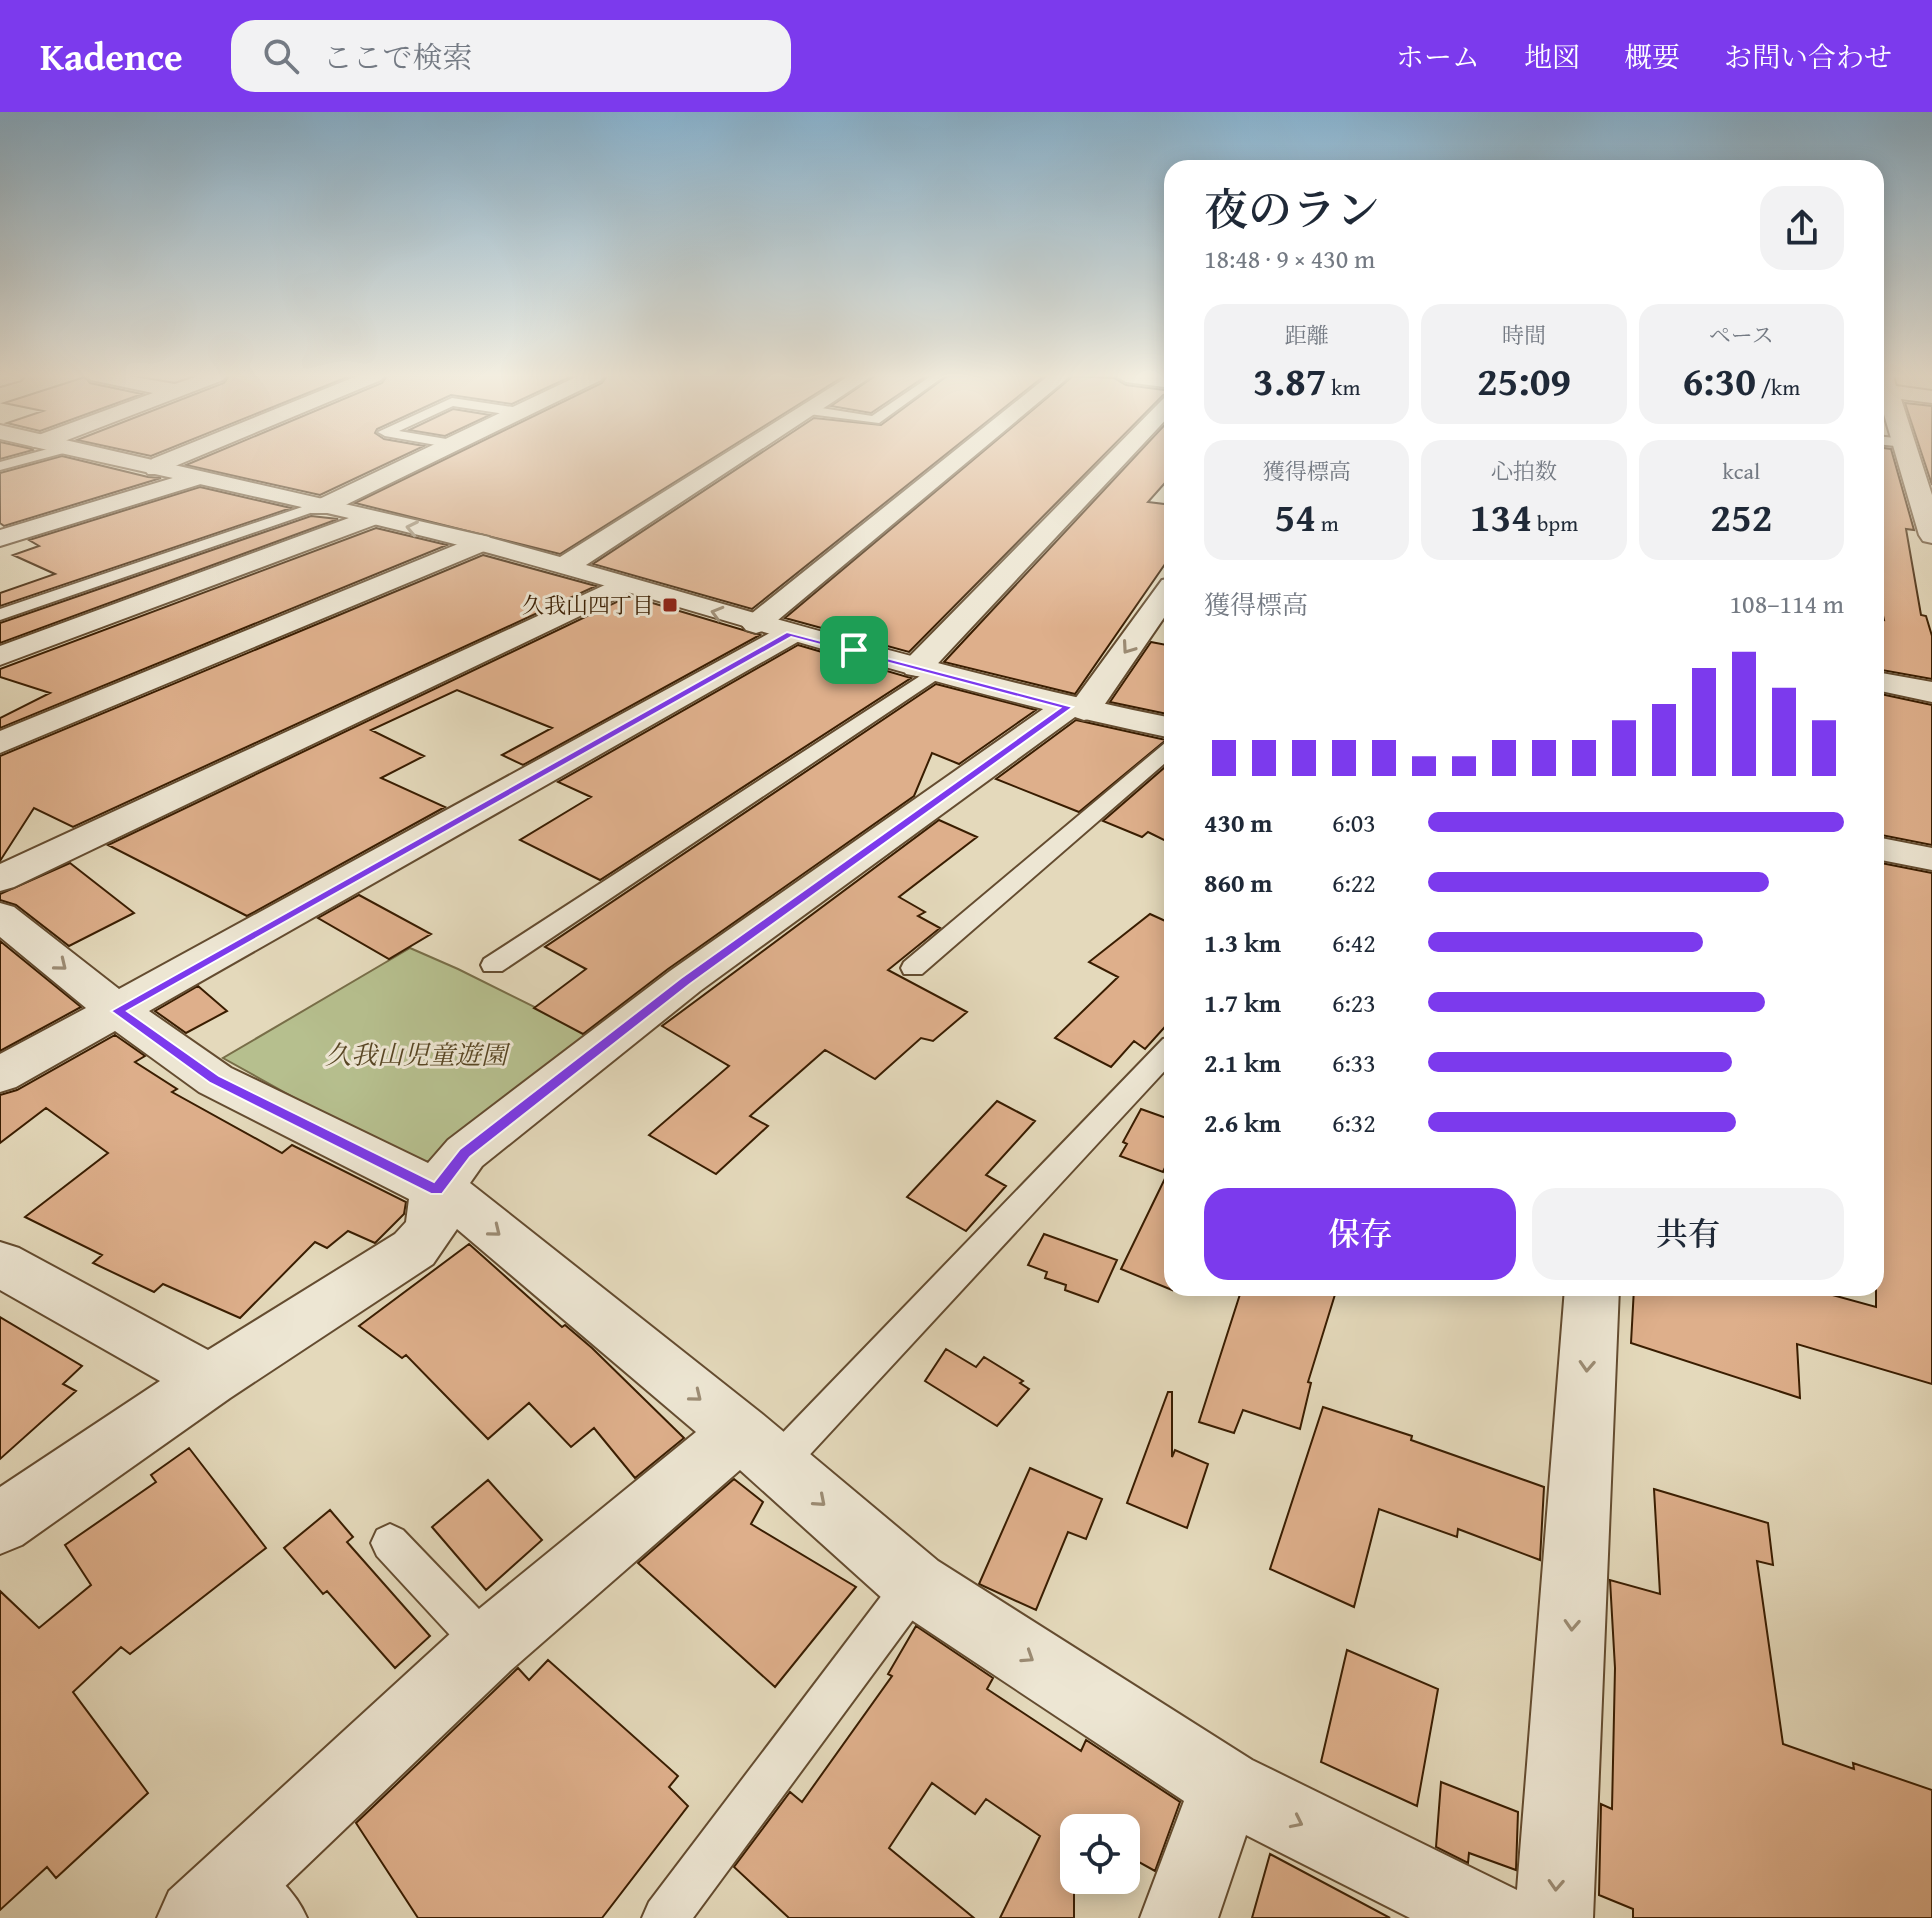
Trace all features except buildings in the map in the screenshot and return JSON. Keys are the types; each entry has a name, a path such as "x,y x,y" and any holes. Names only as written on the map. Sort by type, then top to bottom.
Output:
{"street":[{"path":"119,460 480,543 773,629 1076,708 1164,726"},
{"path":"156,469 169,460"},
{"path":"317,507 418,460"},
{"path":"565,566 730,460"},
{"path":"0,1075 118,1011 773,629 964,460"},
{"path":"926,670 1118,460"},
{"path":"1913,460 1923,482 1932,535"},
{"path":"1889,477 1923,482"},
{"path":"0,538 196,478"},
{"path":"0,656 368,519"},
{"path":"0,743 480,543"},
{"path":"0,879 620,586"},
{"path":"0,1523 210,1380 414,1249 431,1229 436,1190 465,1153 685,981 1076,708 1164,596"},
{"path":"1884,683 1932,692"},
{"path":"1884,850 1932,859"},
{"path":"0,916 118,1011 215,1080 459,1201 758,1448 915,1584 1226,1786 1491,1918"},
{"path":"0,1264 210,1380"},
{"path":"1554,1918 1592,1296"},
{"path":"241,1904 487,1646 758,1448"},
{"path":"1179,1918 1226,1786"}],"lane":[{"path":"0,466 21,460"},
{"path":"0,615 317,507"},
{"path":"493,965 926,670"},
{"path":"913,968 1164,754"},
{"path":"758,1448 1164,1054"},
{"path":"390,1543 487,1646"},
{"path":"665,1918 915,1584"}],"green space":[{"name":"久我山児童遊園","path":"410,948 595,1037 424,1170 223,1058"}],"place":[{"name":"久我山四丁目","path":"670,605"}],"route":[{"path":"790,634 854,650 1068,707 685,981 465,1153 436,1190 215,1080 118,1011 790,634"}]}
